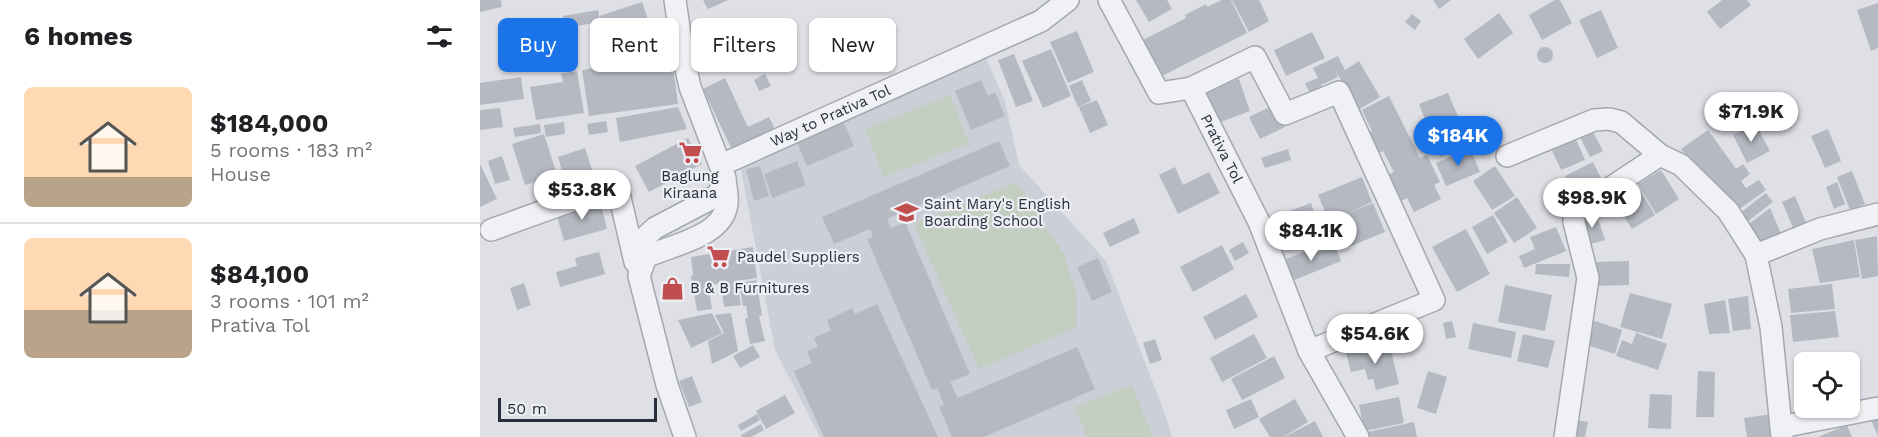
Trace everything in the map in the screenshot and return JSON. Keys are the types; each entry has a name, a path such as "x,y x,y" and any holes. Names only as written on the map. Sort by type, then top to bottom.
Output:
{"street":[{"path":"639,276 642,240 655,228 718,195 723,172 690,87 675,0"},
{"name":"Way to Prativa Tol","path":"723,172 1041,21 1068,0"},
{"path":"1109,0 1159,93 1191,88 1255,57 1285,114 1339,92 1434,300 1309,351"},
{"name":"Prativa Tol","path":"1191,88 1259,222 1309,351 1358,437"},
{"path":"1507,156 1594,120 1610,119 1622,122 1660,155 1681,165 1728,210 1756,255 1771,327 1781,432 1878,408"},
{"path":"1565,437 1588,278 1574,222 1574,212 1660,155"},
{"path":"491,231 610,187 618,189 667,385 685,437"},
{"path":"1756,255 1820,229 1878,214"}],"shaded area":[{"name":"Saint Mary's English Boarding School","path":"984,53 1005,101 1019,165 1106,261 1172,437 820,437 775,350 740,164"}],"green space":[{"path":"950,95 969,143 884,177 865,129"},
{"path":"1017,182 1064,254 1077,295 1077,327 979,369 914,224"},
{"path":"1132,385 1153,437 1087,437 1075,407"}],"building":[{"path":"480,0 501,0 502,7 480,12"},
{"path":"703,0 728,0 708,9"},
{"path":"1136,0 1167,0 1172,9 1149,22"},
{"path":"1222,0 1231,0 1247,33 1162,76 1143,40 1186,18 1185,15 1206,4 1207,7"},
{"path":"1232,0 1259,0 1269,21 1249,32"},
{"path":"1433,0 1451,0 1439,9"},
{"path":"1555,0 1560,0 1572,23 1542,40 1529,15"},
{"path":"1722,0 1747,0 1751,5 1720,29 1707,12"},
{"path":"642,2 648,18 600,18 599,16"},
{"path":"1878,3 1878,48 1871,51 1857,10"},
{"path":"598,10 599,18 590,18 590,24 578,26 578,18 563,18 563,16"},
{"path":"1601,10 1618,48 1597,58 1579,20"},
{"path":"1499,13 1513,33 1478,59 1464,39"},
{"path":"1412,14 1421,21 1415,30 1405,22"},
{"path":"1077,31 1094,72 1068,83 1050,42"},
{"path":"1312,32 1325,58 1286,76 1274,50"},
{"path":"1545,47 1551,49 1553,55 1551,61 1545,63 1539,61 1537,55 1539,49"},
{"path":"1051,49 1071,96 1043,108 1022,61"},
{"path":"1014,54 1033,101 1016,107 998,60"},
{"path":"1338,56 1345,70 1359,61 1380,97 1358,110 1334,68 1338,77 1321,85 1323,90 1311,95 1305,83 1318,78 1313,68"},
{"path":"590,69 590,72 674,72 678,104 589,116 582,70"},
{"path":"577,72 584,113 536,120 530,87 563,82 561,74"},
{"path":"765,74 771,86 759,91 754,80"},
{"path":"521,77 524,99 480,105 480,83"},
{"path":"725,78 748,127 769,117 777,133 734,154 703,89"},
{"path":"1239,79 1250,111 1218,123 1206,91"},
{"path":"981,80 988,96 995,92 1005,116 971,130 955,91"},
{"path":"1082,80 1091,101 1078,107 1069,86"},
{"path":"1448,93 1470,145 1440,157 1430,131 1444,125 1429,130 1419,104"},
{"path":"1389,96 1420,158 1427,155 1440,182 1434,185 1441,199 1414,212 1407,198 1399,202 1386,176 1394,172 1383,151 1379,153 1362,110"},
{"path":"1097,100 1108,125 1090,133 1079,107"},
{"path":"1274,105 1285,127 1260,139 1249,117"},
{"path":"678,107 687,129 620,142 616,118"},
{"path":"500,108 503,127 480,130 480,110"},
{"path":"606,121 608,132 589,135 587,124"},
{"path":"564,122 565,134 546,137 544,125"},
{"path":"844,123 854,146 807,166 797,143"},
{"path":"1755,123 1770,151 1747,163 1733,135"},
{"path":"540,124 541,133 515,137 513,128"},
{"path":"1591,128 1603,151 1590,157 1579,135"},
{"path":"1828,129 1841,161 1825,168 1811,136"},
{"path":"1708,130 1736,169 1743,164 1750,174 1741,181 1746,188 1759,180 1766,190 1734,213 1681,149"},
{"path":"544,134 557,175 525,185 512,144"},
{"path":"1574,135 1585,160 1561,170 1550,146"},
{"path":"688,138 702,164 649,192 635,166"},
{"path":"999,141 1010,166 887,219 891,228 905,222 970,374 950,382 958,398 1077,347 1095,389 984,437 952,437 939,407 944,405 937,388 932,390 867,239 873,237 870,229 834,244 822,217"},
{"path":"585,148 598,188 570,196 558,157"},
{"path":"1470,148 1480,172 1446,186 1436,163"},
{"path":"1288,149 1291,160 1265,168 1261,158"},
{"path":"502,156 510,180 495,184 488,161"},
{"path":"797,161 806,185 772,198 764,174"},
{"path":"1593,162 1604,184 1575,198 1565,176"},
{"path":"480,164 497,199 480,207"},
{"path":"760,166 769,196 754,201 746,169"},
{"path":"1495,166 1515,196 1492,210 1473,181"},
{"path":"1175,167 1183,185 1209,172 1220,193 1178,214 1159,175"},
{"path":"1661,170 1679,199 1656,214 1638,184"},
{"path":"1852,171 1865,204 1850,210 1837,177"},
{"path":"1362,177 1372,202 1348,213 1373,203 1385,232 1341,250 1318,195"},
{"path":"1837,182 1845,204 1834,209 1826,187"},
{"path":"1637,185 1655,215 1632,229 1614,200"},
{"path":"1766,193 1773,202 1747,222 1740,213"},
{"path":"1795,196 1807,225 1794,230 1782,202"},
{"path":"1517,197 1537,228 1514,243 1494,213"},
{"path":"600,201 607,229 564,241 556,213"},
{"path":"1311,203 1318,224 1283,236 1276,216"},
{"path":"1770,208 1782,236 1759,245 1750,223"},
{"path":"1596,212 1605,240 1587,245 1578,218"},
{"path":"1493,215 1508,242 1487,254 1472,227"},
{"path":"1134,218 1140,233 1110,247 1103,233"},
{"path":"1556,227 1566,251 1524,268 1519,256 1535,249 1530,237"},
{"path":"1466,229 1490,274 1457,292 1432,247"},
{"path":"1877,236 1878,276 1862,279 1855,240"},
{"path":"1854,240 1860,277 1820,283 1812,249"},
{"path":"1243,242 1249,253 1235,261 1229,250"},
{"path":"1222,245 1234,269 1193,292 1180,267"},
{"path":"1335,245 1341,261 1292,281 1284,260 1306,251 1308,256"},
{"path":"753,247 757,278 737,281 741,305 724,307 721,283 708,286 712,309 697,311 691,276 693,275 691,257"},
{"path":"599,252 605,274 560,287 556,272 577,266 575,258"},
{"path":"1098,258 1112,292 1092,301 1077,267"},
{"path":"1629,261 1629,285 1594,286 1593,262"},
{"path":"1536,264 1570,264 1569,277 1535,274"},
{"path":"756,280 762,315 759,316 765,341 750,344 745,319 748,318 746,306 743,306 739,283"},
{"path":"524,283 531,305 517,310 510,288"},
{"path":"1832,284 1835,309 1791,313 1788,289"},
{"path":"1505,285 1552,295 1545,331 1498,322"},
{"path":"1630,293 1672,304 1662,339 1620,327"},
{"path":"1246,294 1258,317 1215,340 1203,317"},
{"path":"1748,296 1751,329 1733,331 1728,299"},
{"path":"1725,300 1730,333 1709,334 1704,304"},
{"path":"877,304 938,437 824,437 794,371 812,363 807,351 818,347 814,338 831,330 827,320 852,308 855,314"},
{"path":"1835,311 1839,337 1793,342 1790,315"},
{"path":"712,313 722,333 691,348 678,320"},
{"path":"731,313 738,351 712,364 708,341 724,333 715,315"},
{"path":"1592,320 1622,330 1615,354 1584,344"},
{"path":"1452,321 1456,337 1446,339 1443,323"},
{"path":"1473,323 1516,332 1511,358 1468,349"},
{"path":"1636,333 1667,344 1658,370 1616,356 1622,340 1632,344"},
{"path":"1254,334 1267,358 1222,382 1210,358"},
{"path":"1523,334 1555,341 1548,368 1517,361"},
{"path":"1155,339 1162,360 1150,364 1143,343"},
{"path":"1389,342 1399,384 1376,390 1373,379 1368,380 1365,369 1351,372 1346,353"},
{"path":"753,345 760,357 740,368 733,356"},
{"path":"1274,356 1285,378 1242,400 1231,379"},
{"path":"1428,371 1447,377 1436,414 1417,408"},
{"path":"1698,371 1715,372 1714,417 1696,417"},
{"path":"692,376 702,402 689,407 679,381"},
{"path":"1650,394 1672,395 1671,429 1648,428"},
{"path":"785,395 795,413 766,429 756,411"},
{"path":"1399,397 1404,423 1364,431 1359,405"},
{"path":"1251,399 1259,417 1234,429 1226,410"},
{"path":"1295,399 1308,422 1283,437 1270,437 1259,419"},
{"path":"757,414 760,420 741,431 738,425"},
{"path":"1772,414 1776,437 1747,437 1744,418"},
{"path":"1878,417 1878,436 1871,420"},
{"path":"1570,419 1588,422 1585,437 1567,437"},
{"path":"1315,421 1323,437 1284,437"},
{"path":"1414,422 1417,437 1369,437 1368,432"},
{"path":"761,424 764,430 751,437 742,437 741,435"},
{"path":"1847,425 1852,437 1818,437"}],"place":[{"name":"Baglung Kiraana","path":"690,152"},
{"name":"Saint Mary's English Boarding School","path":"906,213"},
{"name":"Paudel Suppliers","path":"719,257"},
{"name":"B & B Furnitures","path":"672,288"}]}
